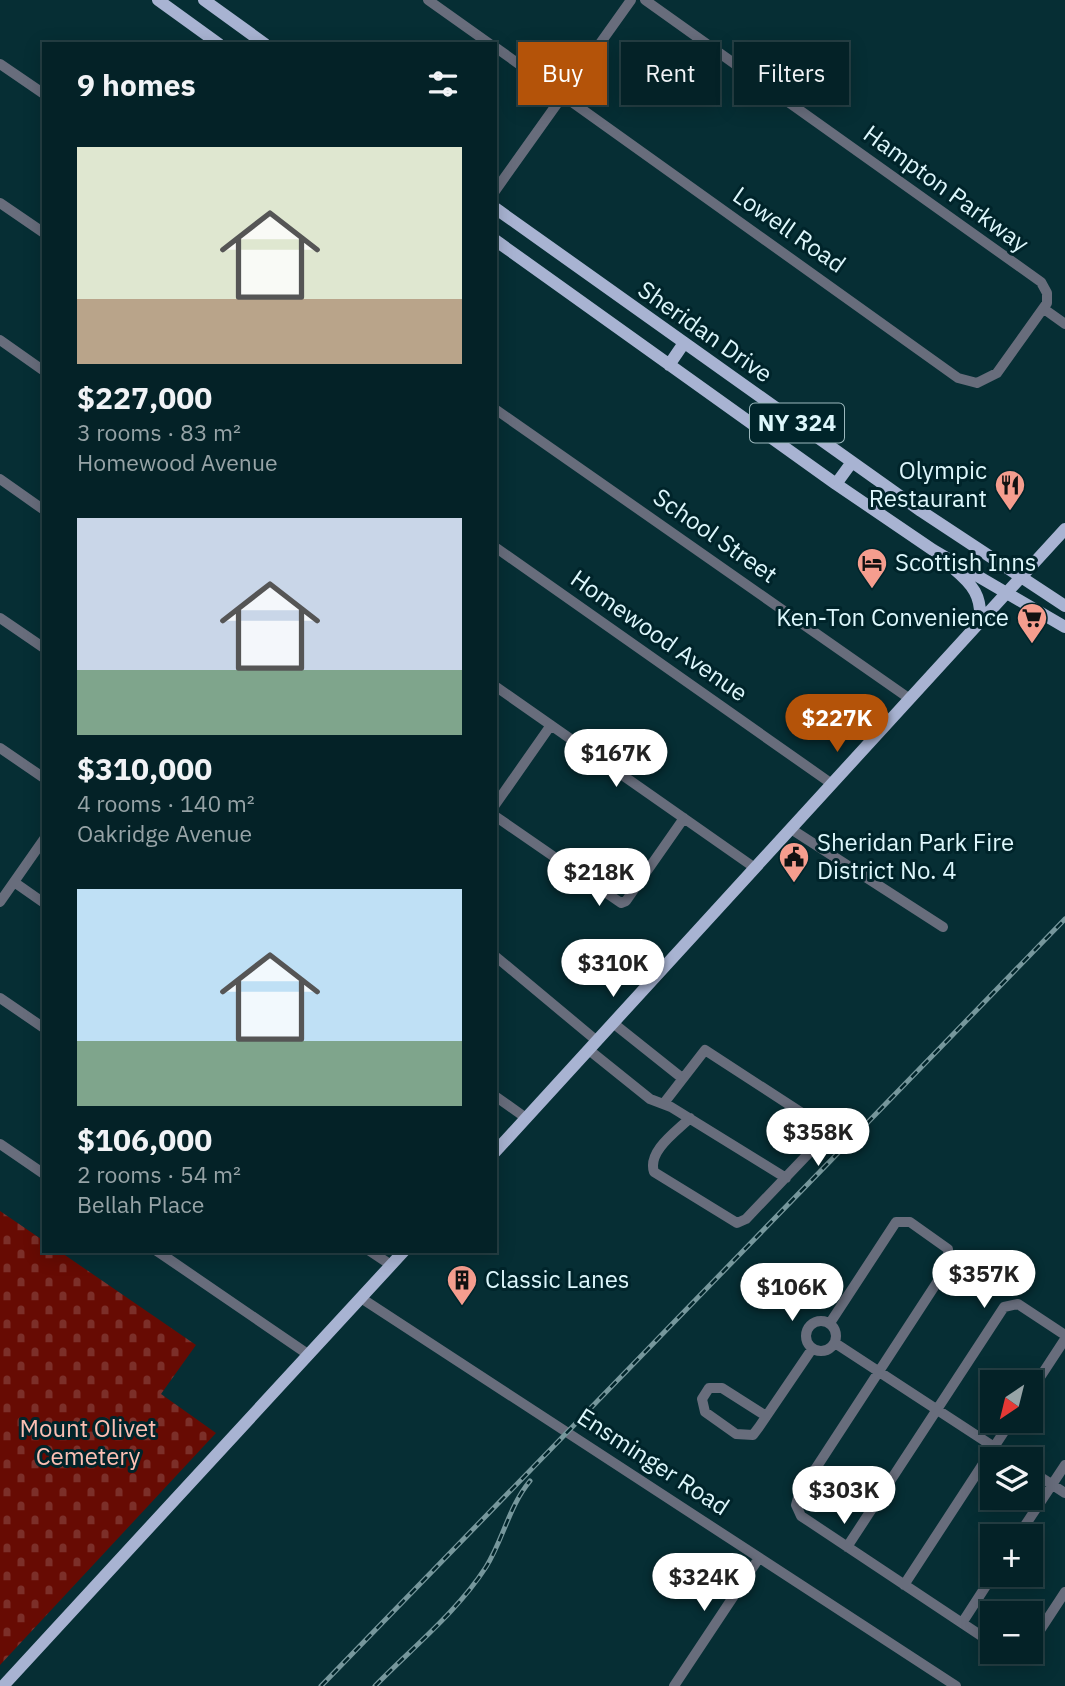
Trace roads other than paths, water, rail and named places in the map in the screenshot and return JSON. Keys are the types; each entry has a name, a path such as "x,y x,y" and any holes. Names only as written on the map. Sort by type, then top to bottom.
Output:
{"main road":[{"path":"158,0 216,42"},
{"path":"204,0 262,42"},
{"name":"Sheridan Drive","path":"497,209 852,462 1065,606"},
{"name":"Sheridan Drive","path":"497,241 836,484 933,550 1065,627"},
{"path":"669,365 684,343"},
{"path":"836,484 852,462"},
{"path":"497,1150 1065,529"},
{"path":"933,550 975,589 980,597 980,622"},
{"path":"3,1686 402,1253"}],"street":[{"path":"428,0 487,42"},
{"path":"601,42 631,0"},
{"name":"Hampton Parkway","path":"645,0 1041,282 1047,292 1044,309"},
{"name":"Lowell Road","path":"497,48 518,64"},
{"path":"0,64 42,93"},
{"path":"497,188 557,105"},
{"name":"Lowell Road","path":"576,105 964,381 977,383 997,373 1044,309"},
{"path":"0,203 42,232"},
{"path":"1044,309 1065,324"},
{"path":"0,340 42,370"},
{"name":"School Street","path":"497,410 910,699"},
{"path":"0,480 42,509"},
{"name":"Homewood Avenue","path":"497,548 832,784"},
{"path":"0,618 42,647"},
{"path":"497,687 755,868"},
{"path":"497,802 551,724"},
{"path":"0,748 42,777"},
{"path":"497,817 621,903 626,901 684,818"},
{"path":"791,829 943,927"},
{"path":"0,902 42,842"},
{"path":"13,883 42,902"},
{"path":"497,958 650,1099 664,1103 690,1118 786,1178"},
{"path":"0,998 42,1027"},
{"path":"613,1023 682,1078"},
{"path":"664,1103 705,1050 825,1128 826,1137 746,1219 737,1223 656,1175 651,1164 654,1155 690,1118"},
{"path":"497,1097 526,1118"},
{"path":"0,1144 42,1173"},
{"path":"830,1323 896,1222 910,1222 944,1245 950,1255 948,1264 796,1499 801,1516 980,1635"},
{"path":"160,1253 309,1355"},
{"path":"373,1253 391,1265"},
{"name":"Ensminger Road","path":"361,1298 956,1686"},
{"path":"847,1546 1008,1304 1018,1304 1065,1337 1043,1372"},
{"path":"818,1320 830,1323 836,1332 835,1343 820,1352 812,1349 805,1339 807,1326 818,1320"},
{"path":"835,1343 994,1447 1003,1433"},
{"path":"766,1416 722,1388 709,1388 702,1399 705,1412 736,1434 752,1435 766,1416 812,1349"},
{"path":"1026,1524 1065,1465"},
{"path":"904,1585 980,1468"},
{"path":"1043,1479 1065,1493"},
{"path":"674,1686 759,1558"},
{"path":"962,1623 985,1587"},
{"path":"1043,1626 1065,1592"}],"railway":[{"path":"321,1686 1065,919"},
{"path":"375,1686 462,1599 492,1557 517,1501 530,1481"}],"place":[{"name":"Olympic Restaurant","path":"1010,512"},
{"name":"Scottish Inns","path":"872,590"},
{"name":"Ken-Ton Convenience","path":"1032,645"},
{"name":"Sheridan Park Fire District No. 4","path":"794,884"},
{"name":"Classic Lanes","path":"462,1307"}],"park label":[{"name":"Mount Olivet Cemetery","path":"88,1443"}]}
